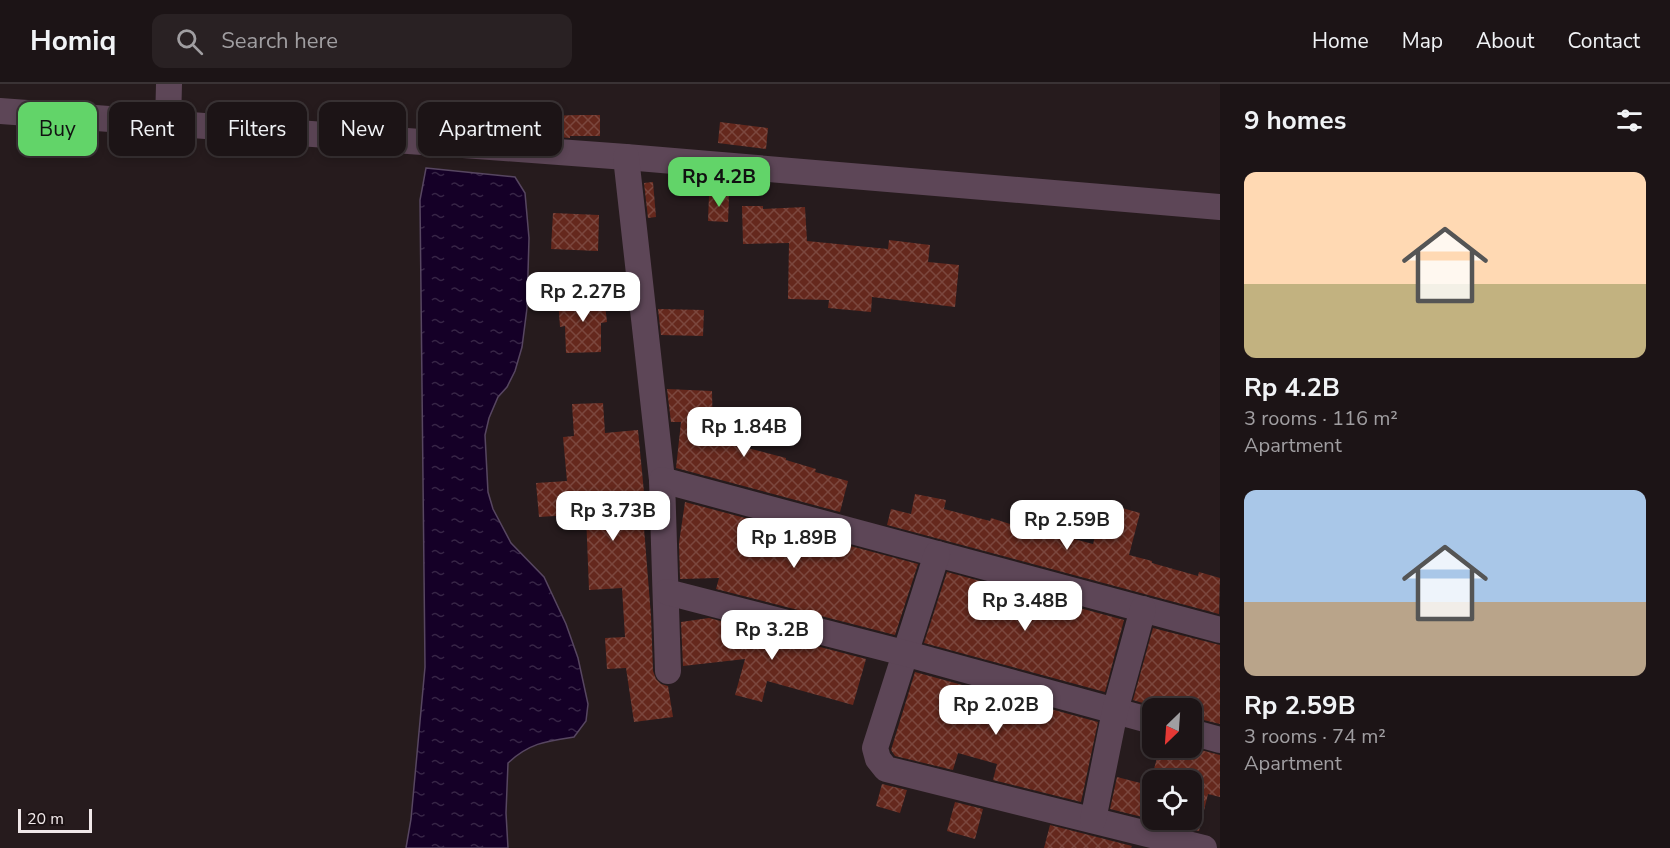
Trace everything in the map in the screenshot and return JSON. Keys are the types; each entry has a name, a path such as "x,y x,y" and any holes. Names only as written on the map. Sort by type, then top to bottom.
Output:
{"street":[{"path":"0,111 109,119"},
{"path":"195,126 626,158 1220,207"},
{"path":"626,158 662,480 668,671"},
{"path":"662,480 1220,630"},
{"path":"937,554 875,748 878,759 886,769 1204,848"},
{"path":"667,592 904,653 1142,718"},
{"path":"1093,820 1115,711 1143,609"},
{"path":"1202,735 1220,740"}],"water":[{"path":"426,168 515,177 525,193 529,238 527,308 522,347 515,371 507,387 498,397 485,435 488,492 493,509 511,543 544,577 566,624 578,658 588,704 586,721 574,737 531,747 508,763 506,813 508,848 406,848 411,819 425,667 420,200"}],"building":[{"path":"600,115 600,136 562,137 562,116"},
{"path":"720,122 768,128 766,149 718,143"},
{"path":"653,182 656,217 648,218 644,183"},
{"path":"709,195 729,196 728,222 708,221"},
{"path":"742,206 763,206 763,209 805,207 807,241 888,249 889,240 930,245 928,262 959,265 955,307 872,297 871,312 828,308 829,300 788,299 789,243 743,244"},
{"path":"553,213 599,215 598,251 551,249"},
{"path":"604,296 607,322 601,323 601,352 566,353 565,326 560,327 558,300"},
{"path":"658,309 704,310 703,336 661,335"},
{"path":"667,389 712,391 713,439 786,458 786,460 816,469 815,472 848,481 840,512 676,468 681,422 671,422"},
{"path":"603,403 605,433 638,430 645,503 642,503 653,671 661,684 668,686 673,717 634,722 626,668 607,669 605,638 625,637 622,588 589,590 586,514 539,517 536,483 567,481 563,437 574,436 572,404"},
{"path":"915,494 946,500 944,509 990,521 991,518 1058,539 1059,535 1093,544 1104,503 1140,513 1129,555 1198,576 1199,572 1220,578 1219,614 887,525 891,509 911,514"},
{"path":"685,502 918,564 895,635 716,589 719,578 680,579 679,543"},
{"path":"947,572 1124,620 1105,692 924,643"},
{"path":"709,618 866,659 853,705 767,681 762,702 735,695 745,659 683,666 681,622"},
{"path":"1153,628 1220,645 1220,724 1202,720 1202,698 1142,698 1142,703 1133,700"},
{"path":"915,672 1098,722 1081,802 993,780 997,764 958,753 953,770 895,756 891,750"},
{"path":"1202,750 1220,755 1220,797 1208,794 1202,819 1202,770 1154,770 1157,758 1202,758"},
{"path":"1117,777 1142,783 1142,817 1110,809"},
{"path":"882,784 907,790 900,813 876,806"},
{"path":"955,802 983,809 975,839 947,831"},
{"path":"1050,825 1132,846 1131,848 1044,848"}]}
